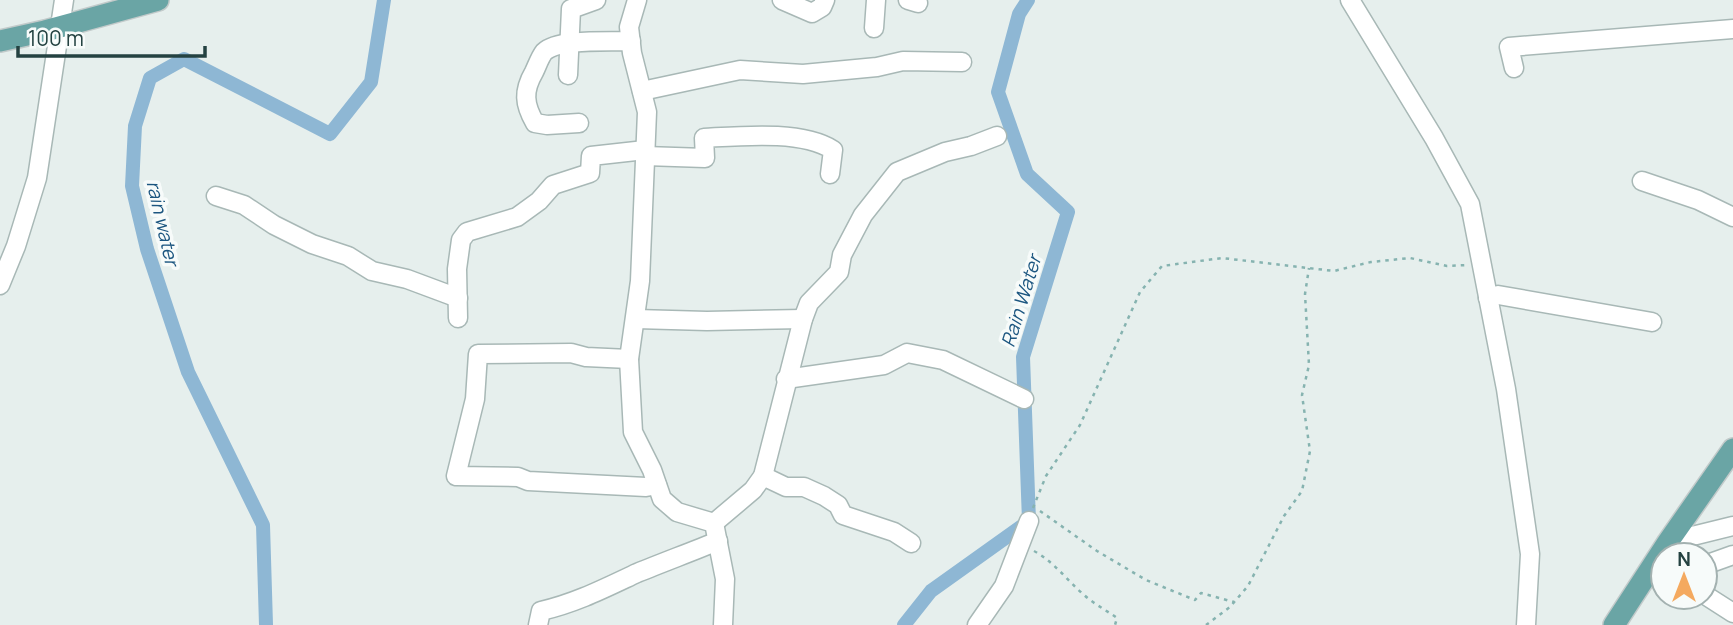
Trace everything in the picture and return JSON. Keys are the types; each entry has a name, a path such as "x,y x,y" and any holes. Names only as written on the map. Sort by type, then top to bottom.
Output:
{"main road":[{"path":"0,41 158,0"},
{"path":"1678,541 1733,449"},
{"path":"1679,541 1733,472"},
{"path":"1614,625 1649,580"},
{"path":"1630,625 1649,596"}],"street":[{"path":"0,285 7,249 37,178 64,0"},
{"path":"568,75 570,9 596,0"},
{"path":"637,0 629,27 647,112 636,319 629,359 633,432 662,499 677,512 716,532"},
{"path":"782,0 812,13 822,7 825,0"},
{"path":"874,28 876,0"},
{"path":"1350,0 1434,138 1470,204 1506,389 1530,554 1525,625"},
{"path":"1514,68 1509,47 1733,29"},
{"path":"579,123 535,123 528,111 525,98 527,83 544,52 558,45 631,41"},
{"path":"642,91 740,70 803,74 877,67 903,61 962,62"},
{"path":"458,318 457,269 461,240 467,232 517,217 539,201 554,185 590,173 591,156 645,153 705,158 704,138 761,135 822,143 834,150 830,174"},
{"path":"538,625 541,611 600,592 716,532 763,476 786,379 809,303 839,272 842,255 863,215 897,172 945,152 997,136"},
{"path":"1642,181 1698,200 1733,217"},
{"path":"216,197 244,205 274,225 312,244 348,256 372,271 407,279 458,298"},
{"path":"1488,298 1498,295 1652,322"},
{"path":"636,319 803,319"},
{"path":"629,359 586,357 570,353 478,354 475,399 456,476 517,477 528,481 646,487 657,485"},
{"path":"786,379 884,365 906,353 943,360 1024,399"},
{"path":"763,476 786,487 804,487 824,496 838,505 843,515 894,531 911,543"},
{"path":"977,625 1004,586 1031,514"},
{"path":"1688,541 1733,526"},
{"path":"716,532 725,579 723,625"}],"path":[{"path":"1234,602 1201,593 1195,600 1146,580 1031,514 1046,476 1080,425 1140,292 1163,266 1222,258 1334,271 1371,262 1409,258 1447,266 1482,264"},
{"path":"1206,625 1234,602 1248,586 1284,516 1302,491 1310,451 1302,395 1308,365 1305,294 1308,268"},
{"path":"1017,552 1034,551 1052,561 1057,571 1117,618 1115,625"}],"waterway":[{"name":"rain water","path":"266,625 263,525 188,372 147,249 132,186 135,126 150,78 184,59 330,134 371,82 384,0"},
{"name":"Rain Water","path":"904,625 931,591 1029,521 1023,357 1068,212 1027,174 998,92 1019,14 1028,0"}]}
